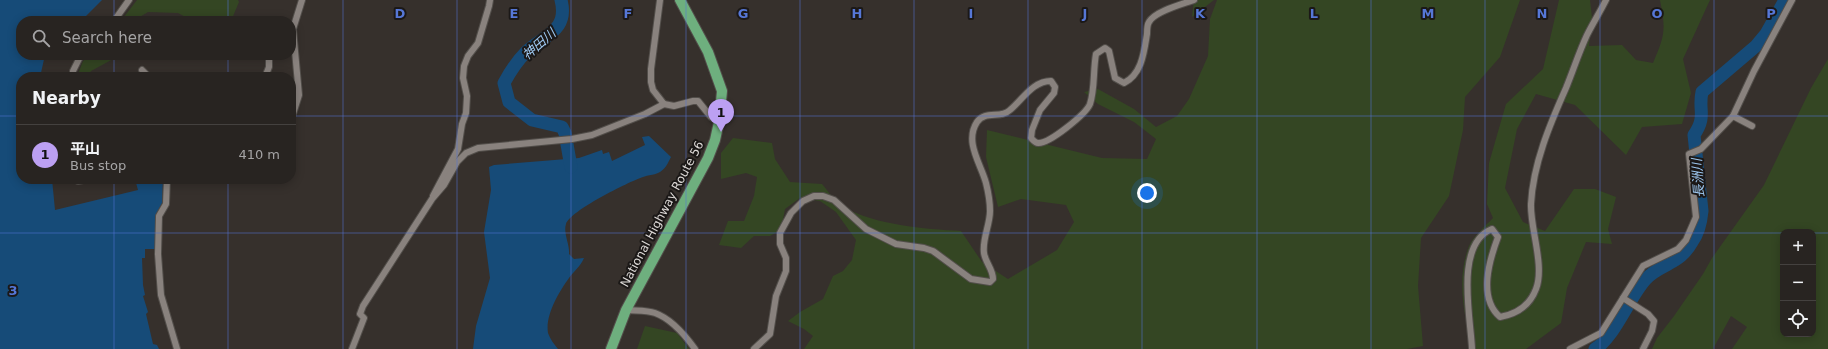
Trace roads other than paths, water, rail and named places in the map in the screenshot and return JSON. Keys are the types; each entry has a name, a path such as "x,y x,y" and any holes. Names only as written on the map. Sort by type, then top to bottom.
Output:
{"highway":[{"name":"National Highway Route 56","path":"611,349 626,310 708,158 715,140 719,122 722,91 708,52 680,0"}],"street":[{"path":"118,16 129,0"},
{"path":"296,17 302,0"},
{"path":"432,199 433,192 458,148 462,124 466,113 468,96 463,78 464,66 468,56 478,43 490,0"},
{"path":"660,0 651,69 651,82 654,90 664,104"},
{"path":"754,349 770,334 776,296 786,271 786,258 780,244 780,233 790,213 803,201 814,196 823,196 834,200 866,229 896,244 924,248 933,251 971,279 990,282 993,278 993,274 985,258 984,248 990,210 986,183 972,140 973,130 978,121 983,117 1009,112 1038,83 1051,81 1055,87 1054,93 1040,110 1032,130 1031,138 1034,142 1046,142 1078,118 1089,106 1096,54 1105,48 1109,51 1115,78 1124,83 1129,81 1137,72 1142,61 1149,22 1156,16 1172,8 1194,0"},
{"path":"1472,349 1467,302 1467,272 1477,242 1488,231 1492,229 1498,237 1490,257 1488,271 1489,301 1493,311 1500,317 1511,315 1521,309 1531,298 1537,287 1537,250 1531,204 1534,180 1543,147 1558,106 1587,35 1606,0"},
{"path":"1570,349 1601,333 1643,266 1678,249 1686,240 1696,217 1689,154 1701,149 1733,116 1757,65 1792,0"},
{"path":"73,72 78,60"},
{"path":"267,72 269,60"},
{"path":"296,60 300,95 296,106"},
{"path":"352,349 364,318 360,314 364,306 432,199 444,185 457,162 466,153 478,148 565,140 592,134 645,114 664,104 674,106 693,101 698,102 711,117 719,122"},
{"path":"1733,116 1752,126"},
{"path":"167,184 166,204 159,216 158,254 161,295 177,349"},
{"path":"1623,298 1648,314 1654,321 1652,331 1643,349"},
{"path":"626,310 654,313 669,321 685,336 695,349"}],"water":[{"path":"0,0 102,0 86,16 16,16 16,60 44,60 41,72 16,72 16,184 52,184 55,210 138,190 136,184 163,184 162,203 156,214 155,249 145,249 145,258 142,258 145,295 143,296 148,312 146,314 153,344 157,345 159,349 0,349"},
{"path":"649,136 671,157 664,168 658,173 645,176 600,198 570,218 566,224 565,231 569,254 574,259 584,258 561,290 551,311 548,333 558,349 473,349 476,326 490,278 484,232 491,190 489,167 494,165 579,158 602,150 603,154 609,152 612,161 645,145 642,137"}],"waterway":[{"name":"神田川","path":"561,0 563,10 558,26 523,55 504,83 509,102 532,120 562,127 565,133 571,167"},
{"name":"長洲川","path":"1595,349 1609,336 1645,280 1655,271 1685,252 1696,235 1702,211 1694,135 1701,118 1702,92 1756,46 1766,34 1785,0"}],"place":[{"name":"平山","path":"721,132"}]}
